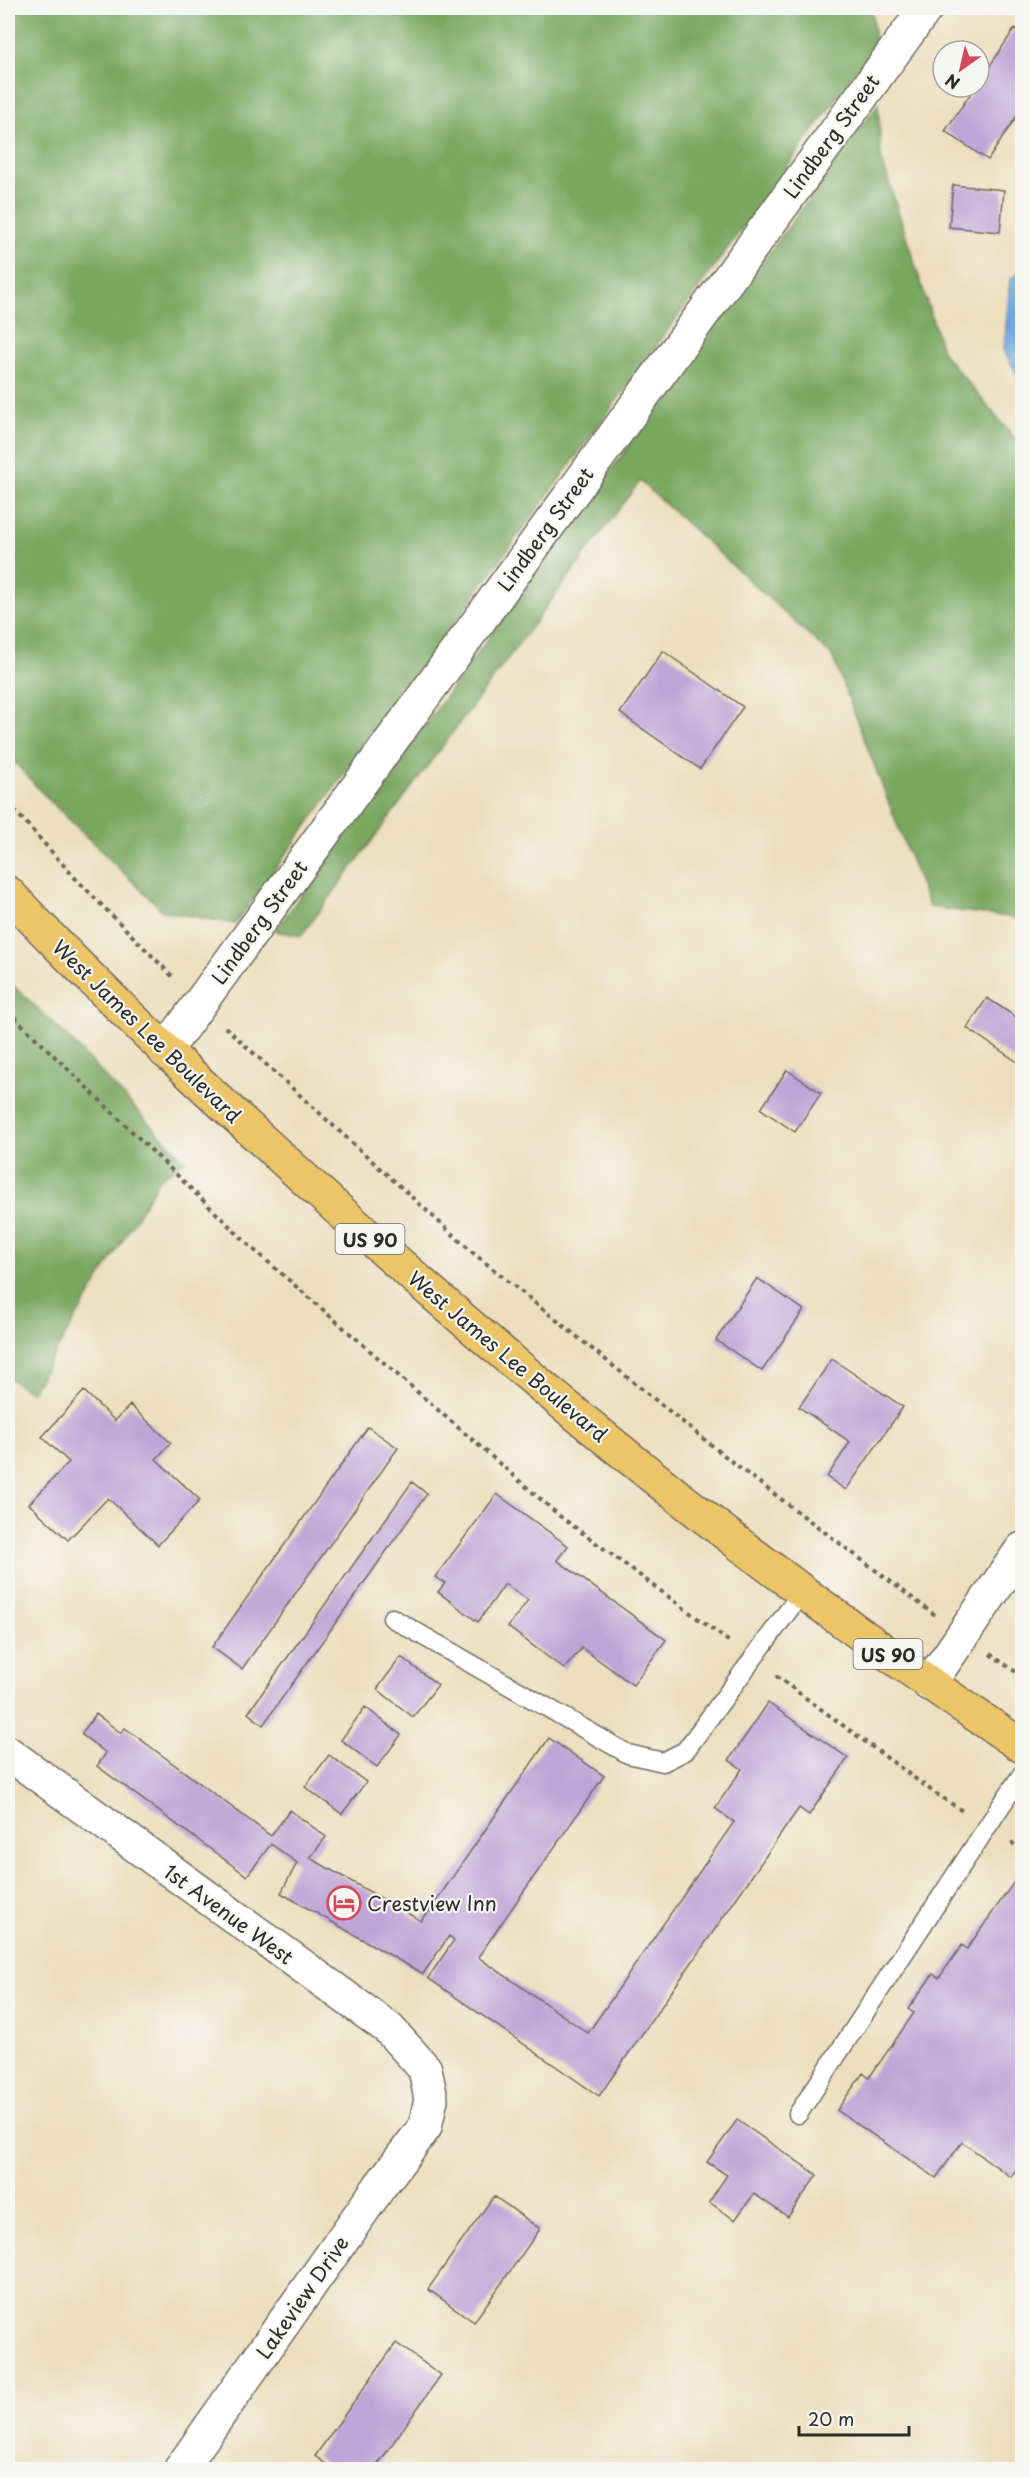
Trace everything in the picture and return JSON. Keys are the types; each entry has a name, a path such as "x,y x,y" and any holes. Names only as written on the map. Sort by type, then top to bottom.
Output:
{"main road":[{"name":"West James Lee Boulevard","path":"8,892 62,950 165,1051 383,1250 552,1396 802,1592 929,1684 1023,1746"}],"street":[{"name":"Lindberg Street","path":"165,1051 926,8"},
{"path":"929,1684 1023,1549"},
{"name":"1st Avenue West","path":"8,1753 388,2028 425,2069 431,2099 425,2127"},
{"name":"Lakeview Drive","path":"180,2469 380,2186 425,2127"}],"lane":[{"path":"392,1618 628,1754 663,1762 685,1750 754,1660 802,1592"},
{"path":"798,2114 1023,1774"}],"path":[{"path":"8,803 75,878 200,1004 472,1252 741,1469 962,1636 1023,1676"},
{"path":"8,1011 260,1256 561,1517 932,1791 1023,1850"}],"green space":[{"path":"8,8 872,8 875,46 235,924 163,911 48,799 8,755"},
{"path":"878,104 881,157 943,353 1022,447 1022,919 929,907 832,656 640,481 301,936 275,931"},
{"path":"8,981 60,1029 185,1161 160,1178 31,1393 8,1377"}],"water":[{"path":"1022,269 1022,382 1004,351 1010,280"}],"building":[{"path":"1015,28 1022,33 1022,108 988,160 945,131 967,99 991,99 991,64"},
{"path":"953,185 1004,190 1000,232 949,227"},
{"path":"663,651 743,707 700,769 620,713"},
{"path":"987,998 1022,1021 1022,1058 1019,1063 967,1028"},
{"path":"787,1070 821,1093 795,1132 761,1109"},
{"path":"757,1278 804,1310 762,1371 716,1340"},
{"path":"832,1359 903,1407 846,1490 827,1477 850,1442 799,1407"},
{"path":"84,1391 115,1421 130,1405 171,1443 156,1459 200,1500 158,1545 108,1498 68,1540 29,1504 69,1462 42,1437"},
{"path":"368,1427 398,1448 242,1669 212,1647"},
{"path":"412,1482 427,1494 263,1725 248,1713"},
{"path":"497,1494 568,1546 557,1560 666,1640 633,1685 582,1648 564,1669 508,1627 528,1600 505,1584 478,1622 438,1592 445,1583 435,1577"},
{"path":"401,1657 438,1685 413,1717 377,1689"},
{"name":"Crestview Inn","path":"768,1703 848,1758 809,1815 799,1808 599,2096 428,1978 454,1940 449,1936 423,1974 281,1893 297,1863 271,1844 247,1876 97,1766 106,1753 81,1734 96,1714 121,1733 125,1728 271,1836 290,1810 326,1837 310,1858 421,1921 549,1738 604,1776 478,1957 588,2033 734,1822 715,1808 742,1769 729,1760"},
{"path":"365,1707 401,1735 377,1767 341,1740"},
{"path":"329,1755 366,1782 342,1814 305,1787"},
{"path":"1014,1882 1022,1888 1022,2160 1011,2177 962,2142 936,2178 837,2110 863,2073 869,2078 914,2013 908,2009 933,1974 939,1978 962,1945 967,1949"},
{"path":"737,2120 817,2175 788,2217 754,2194 735,2220 709,2202 727,2175 707,2162"},
{"path":"494,2196 540,2229 474,2322 428,2289"},
{"path":"396,2343 441,2375 374,2470 334,2470 315,2456"}],"place":[{"name":"Crestview Inn","path":"344,1903"}]}
